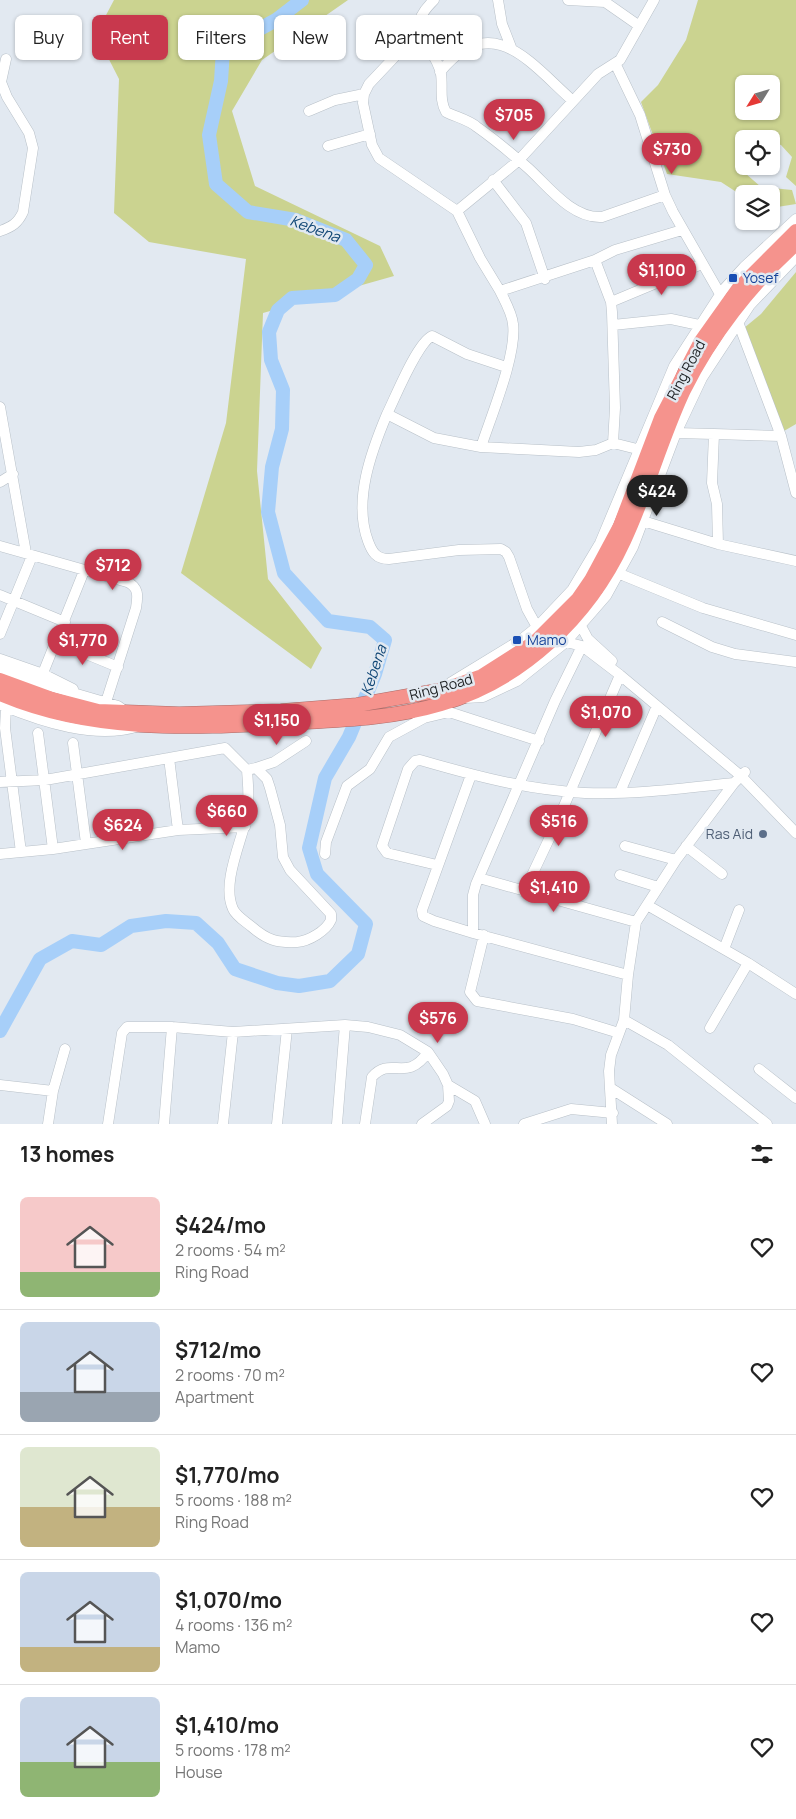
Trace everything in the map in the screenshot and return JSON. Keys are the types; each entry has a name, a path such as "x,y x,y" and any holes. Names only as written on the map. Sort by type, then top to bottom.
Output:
{"highway":[{"name":"Ring Road","path":"2,702 40,708 82,719 140,726 222,720 357,705 442,690 474,679 508,661 535,642 578,599 591,580 620,526 661,418 700,341 738,288 796,231"},
{"name":"Ring Road","path":"0,680 52,699 98,710 222,720 360,718 418,710 459,698 500,679 528,661 570,623 602,582 625,539 669,426 698,365 745,299 778,260 796,244"}],"street":[{"path":"421,15 434,0"},
{"path":"498,0 502,24 511,47"},
{"path":"568,0 605,2 638,24"},
{"path":"457,211 518,161 598,74 615,64 624,54 638,24 654,0"},
{"path":"440,72 468,49 480,45 498,44 511,47 529,59 573,102"},
{"path":"0,231 14,225 23,212 33,148 29,133 3,98 1,82 6,59"},
{"path":"392,60 369,84 364,94 374,152 457,211 480,258 500,291 513,323 510,356 481,447"},
{"path":"434,60 440,72 442,100 446,112 476,125 563,201 580,213 593,218 602,217 665,195"},
{"path":"615,64 640,116 665,195 682,230 720,294"},
{"path":"309,111 335,100 364,94"},
{"path":"328,146 370,134"},
{"path":"493,180 526,223 545,279"},
{"path":"442,690 454,680 522,639 537,627 572,590 600,543 637,449 674,366 720,294 744,267 796,218"},
{"path":"500,291 545,279 595,260 614,250 682,230"},
{"path":"459,698 483,697 517,681 566,642 601,602 620,574 676,433 702,378 738,322 765,288 796,257"},
{"path":"595,260 611,302 613,325 613,443"},
{"path":"611,302 702,264"},
{"path":"613,325 671,319 699,325"},
{"path":"738,322 782,436 796,493"},
{"path":"506,367 466,354 432,336 427,339 419,349 387,414 368,467 362,514 363,528 375,555 381,559 459,550 500,549 506,552 526,609 537,627"},
{"path":"0,407 29,555 15,601 0,634"},
{"path":"387,414 434,438 481,447 579,452 596,450 613,443 637,449"},
{"path":"676,433 782,436"},
{"path":"714,434 712,483 717,504 718,544"},
{"path":"0,482 13,474"},
{"path":"643,520 718,544 796,561"},
{"path":"0,546 126,582 135,587 138,592 136,608 106,702"},
{"path":"41,679 84,571"},
{"path":"620,574 703,608 796,635"},
{"path":"0,595 65,622"},
{"path":"662,622 712,647 735,654 796,662"},
{"path":"581,626 595,647 795,828"},
{"path":"57,642 118,667"},
{"path":"566,642 582,646 620,675 740,777"},
{"path":"473,932 473,894 479,878 555,701 582,646"},
{"path":"0,659 79,695 118,706 130,714"},
{"path":"0,668 41,679"},
{"path":"524,892 570,792 620,675"},
{"path":"2,702 21,852"},
{"path":"620,792 657,706"},
{"path":"325,854 326,842 347,786 370,769 390,737 424,718 450,712 539,741"},
{"path":"38,734 53,849"},
{"path":"251,769 274,762 306,741"},
{"path":"73,743 86,843"},
{"path":"0,782 45,780 225,748 267,779 280,825 284,857 290,870 331,914 331,920 324,929 302,942 269,940 260,935 234,911 230,894 232,874 236,848 245,827 249,805 251,769"},
{"path":"169,758 178,830"},
{"path":"437,865 383,850 382,846 408,769 415,761 420,760 471,775 520,786 570,792 620,792 740,777"},
{"path":"471,775 437,865 422,910 423,916 434,921 628,975"},
{"path":"524,1124 571,1109 612,1119 612,1089 609,1071 611,1055 624,1020 636,922 686,846 740,777"},
{"path":"0,854 53,849 178,830 245,827"},
{"path":"625,846 676,860"},
{"path":"686,846 722,874"},
{"path":"620,875 658,887"},
{"path":"479,878 636,922"},
{"path":"647,905 748,963 796,994"},
{"path":"724,949 739,910"},
{"path":"484,935 470,992 472,998 477,1001 573,1019 619,1033"},
{"path":"710,1028 748,963"},
{"path":"624,1020 668,1045 767,1124"},
{"path":"338,1124 345,1025"},
{"path":"108,1124 123,1030 127,1028 172,1027 233,1032 345,1025 368,1027 400,1035 428,1052 448,1085 449,1101 446,1106 422,1124"},
{"path":"164,1124 172,1027"},
{"path":"277,1124 287,1029"},
{"path":"223,1124 233,1032"},
{"path":"48,1124 53,1091 65,1049"},
{"path":"364,1124 372,1077 386,1068 414,1067 428,1052"},
{"path":"759,1069 796,1098"},
{"path":"0,1085 53,1091"},
{"path":"448,1085 475,1101 485,1124"},
{"path":"612,1089 667,1124"}],"green space":[{"path":"114,0 348,0 326,15 274,15 274,52 264,59 264,15 178,15 178,60 262,60 232,111 255,186 380,246 394,276 263,313 257,471 268,579 322,648 311,669 181,573 226,423 246,259 149,242 114,213 119,79 109,60 168,60 168,15 106,15"},
{"path":"698,0 796,0 796,186 786,177 792,157 780,145 780,130 735,130 735,175 747,175 759,185 735,185 735,191 721,182 667,174 641,102 658,85 686,40"},
{"path":"780,189 792,190 796,204 780,207"},
{"path":"796,272 796,424 784,431 744,328 761,314"}],"waterway":[{"name":"Kebena","path":"0,1031 40,959 72,941 101,945 131,926 166,921 196,923 218,943 235,969 277,983 299,986 330,981 358,954 366,924 317,874 309,848 325,778 349,737 375,674 385,640 370,627 328,621 284,573 268,512 272,467 282,429 283,390 271,360 269,332 278,310 292,298 335,295 358,279 366,265 346,240 296,220 248,212 216,184 209,135 221,81 223,50 233,33 254,32 276,20 302,0"}],"place":[{"name":"Yosef","path":"733,278"},
{"name":"Mamo","path":"517,640"},
{"name":"Ras Aid","path":"763,834"}]}
